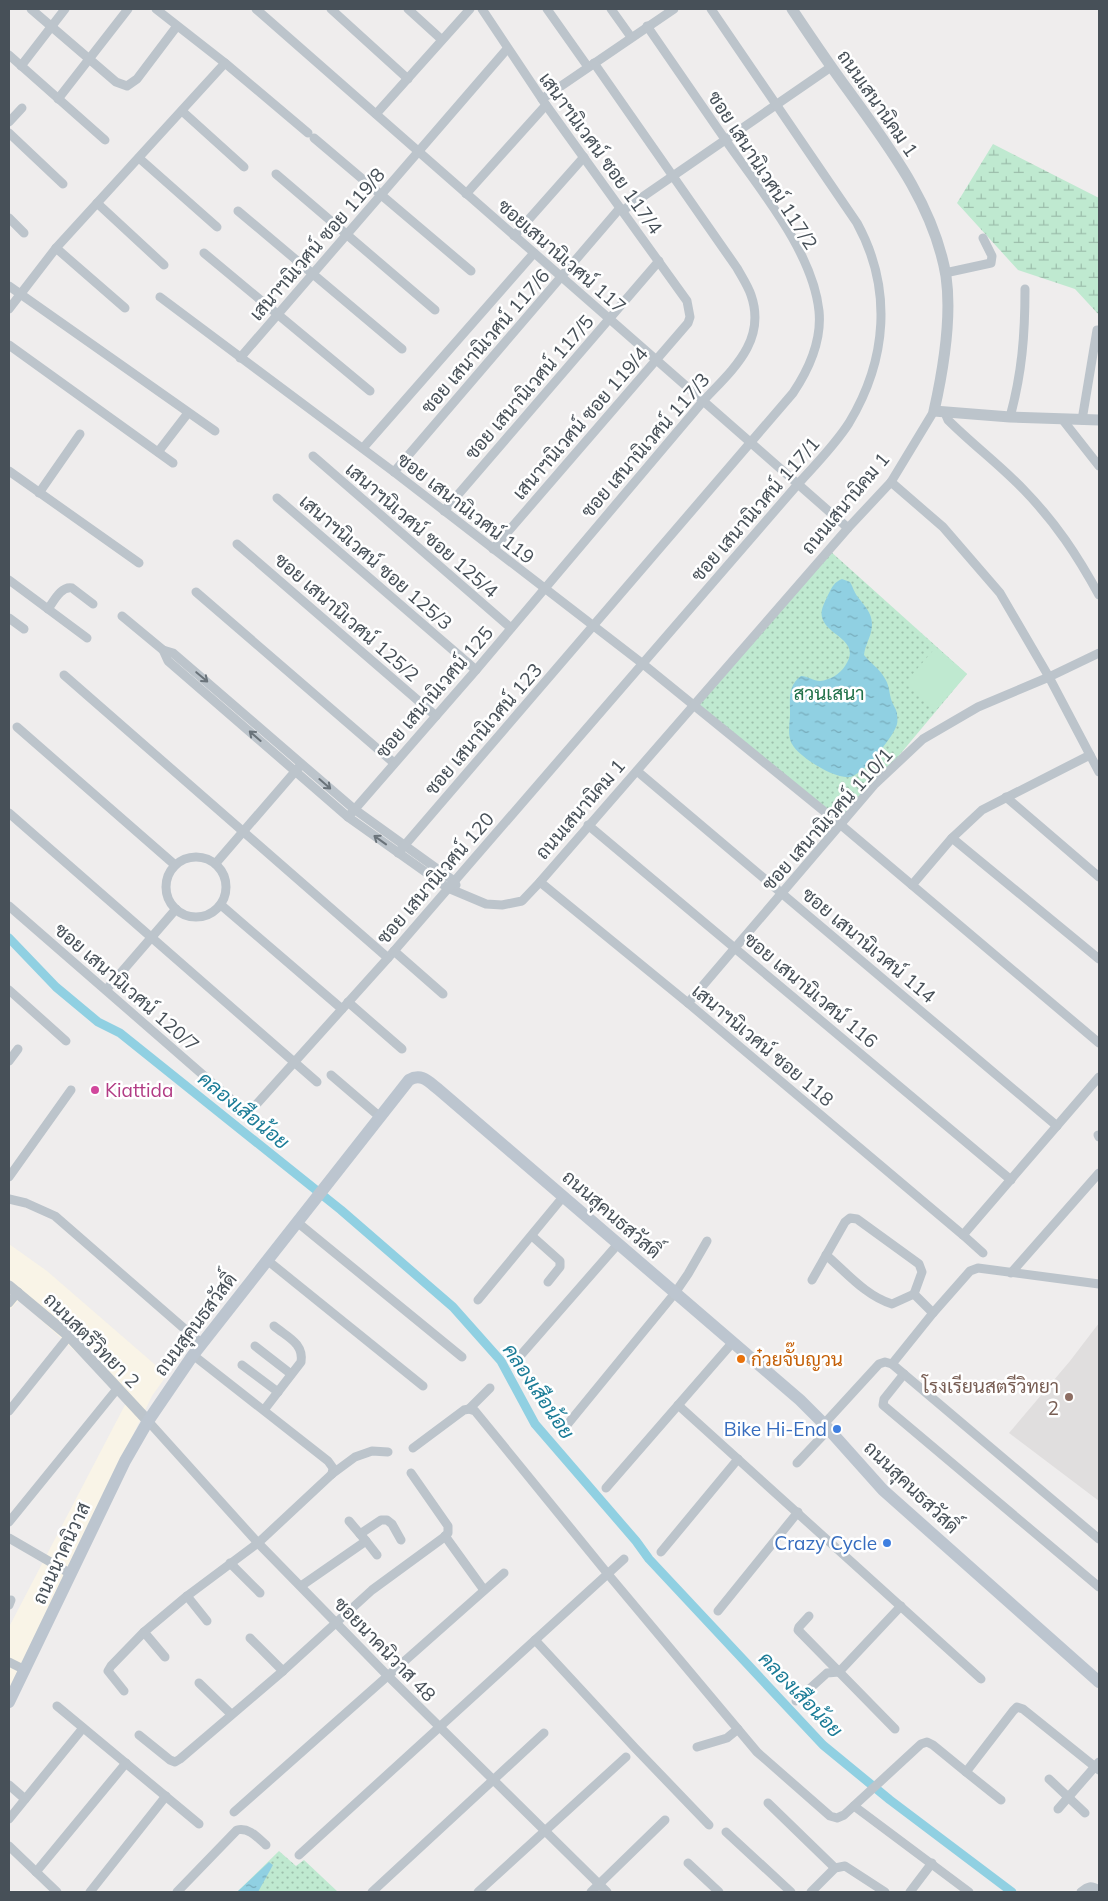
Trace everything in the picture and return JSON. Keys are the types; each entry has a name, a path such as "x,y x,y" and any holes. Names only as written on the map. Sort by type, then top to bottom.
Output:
{"main road":[{"name":"ถนนสุคนธสวัสดิ์","path":"148,1421 193,1355 409,1080 423,1078 800,1400 883,1490 1099,1682"},
{"name":"ถนนนาคนิวาส","path":"9,1702 125,1461 148,1421"}],"street":[{"path":"31,9 116,82 127,86 137,79 177,26"},
{"path":"21,66 65,9"},
{"path":"58,99 128,9"},
{"path":"156,9 224,63 471,271"},
{"name":"ซอยเสนานิเวศน์ 117","path":"256,9 848,528"},
{"path":"331,9 408,79"},
{"path":"408,9 441,39"},
{"path":"376,114 441,39 470,9"},
{"name":"เสนาฯนิเวศน์ ซอย 117/4","path":"482,9 544,102 687,301 690,316"},
{"path":"547,9 673,176"},
{"path":"612,9 631,37"},
{"path":"466,194 544,102 591,65 674,9"},
{"name":"ซอย เสนานิเวศน์ 117/1","path":"643,664 848,424 866,392 875,365 880,339 882,302 865,238 842,200 711,9"},
{"name":"ถนนเสนานิคม 1","path":"163,650 168,660 348,817 401,849 460,893 486,904 507,904 522,901 848,528 891,482 939,412 947,310 945,273 931,221 913,185 881,135 831,67 792,9"},
{"name":"ซอย เสนานิเวศน์ 117/2","path":"593,627 793,393 806,374 818,337 819,313 816,293 802,256 773,208 647,26"},
{"name":"เสนาฯนิเวศน์ ซอย 119/8","path":"240,358 382,196 507,48"},
{"path":"9,55 105,140"},
{"path":"9,309 56,248 224,63"},
{"name":"ซอย เสนานิเวศน์ 117/6","path":"394,472 621,210 831,67"},
{"path":"9,122 22,108"},
{"path":"182,111 244,167"},
{"path":"9,133 63,184"},
{"path":"514,236 584,157"},
{"path":"139,158 217,227"},
{"path":"276,174 435,310"},
{"name":"ซอย เสนานิเวศน์ 117/3","path":"544,589 734,367 749,348 755,330 755,315 751,295 737,268 673,176"},
{"path":"97,203 164,265"},
{"path":"238,211 402,349"},
{"path":"9,218 24,233"},
{"path":"945,273 991,263 992,256 983,238"},
{"path":"56,248 125,308"},
{"path":"204,253 370,391"},
{"path":"363,448 534,253"},
{"name":"ซอย เสนานิเวศน์ 117/5","path":"444,510 658,261"},
{"path":"9,286 215,431"},
{"path":"1010,417 1016,395 1024,344 1025,289"},
{"name":"ซอย เสนานิเวศน์ 119","path":"160,297 363,448 643,664 841,825 1099,1043"},
{"name":"เสนาฯนิเวศน์ ซอย 119/4","path":"493,549 688,323 690,316"},
{"path":"1082,420 1098,330"},
{"path":"9,345 173,463"},
{"path":"158,452 188,412"},
{"path":"939,412 1062,420 1099,420"},
{"path":"939,412 1025,491 1048,517 1070,544 1099,595"},
{"path":"1062,420 1099,466"},
{"path":"39,493 80,434"},
{"name":"เสนาฯนิเวศน์ ซอย 125/4","path":"313,456 511,628"},
{"path":"9,471 139,563"},
{"path":"891,482 943,527 1000,593 1049,677 1099,772"},
{"name":"เสนาฯนิเวศน์ ซอย 125/3","path":"277,498 476,670"},
{"name":"ซอย เสนานิเวศน์ 125/2","path":"237,544 436,716"},
{"path":"9,580 88,638"},
{"path":"48,609 63,589 68,587 93,604"},
{"name":"ซอย เสนานิเวศน์ 125","path":"348,817 544,589"},
{"path":"196,592 394,763"},
{"name":"ถนนเสนานิคม 1","path":"122,616 163,650 173,653 401,849"},
{"path":"9,618 24,629"},
{"name":"ซอย เสนานิเวศน์ 123","path":"401,849 593,627"},
{"name":"ซอย เสนานิเวศน์ 110/1","path":"688,1003 874,785 923,739 978,707 1049,677 1099,653"},
{"name":"ซอย เสนานิเวศน์ 120","path":"245,1109 254,1107 345,1006 643,664"},
{"path":"64,675 244,832 390,954 444,994"},
{"path":"17,727 175,865"},
{"path":"912,885 952,838 982,810 1090,755"},
{"path":"216,864 302,764"},
{"name":"ซอย เสนานิเวศน์ 114","path":"637,770 1057,1126"},
{"path":"1006,797 1099,877"},
{"path":"9,813 317,1082"},
{"name":"ซอย เสนานิเวศน์ 116","path":"588,826 736,947 1011,1180"},
{"path":"952,838 1099,959"},
{"path":"190,857 208,859 216,864 226,879 227,888 225,897 220,905 207,915 199,917 183,914 176,909 166,891 167,877 175,865 190,857"},
{"name":"เสนาฯนิเวศน์ ซอย 118","path":"540,882 688,1003 983,1253"},
{"path":"220,905 345,1006 402,1049"},
{"name":"ซอย เสนานิเวศน์ 120/7","path":"9,906 245,1109 268,1131"},
{"path":"106,990 176,909"},
{"path":"9,990 66,1041"},
{"path":"9,1061 18,1049"},
{"path":"331,1075 380,1117"},
{"path":"963,1235 1099,1077"},
{"path":"9,1177 72,1090"},
{"path":"1011,1273 1099,1173"},
{"path":"478,1300 563,1197"},
{"path":"9,1199 26,1203 55,1216 202,1344"},
{"path":"812,1280 826,1254 845,1222 850,1218 858,1219 919,1264 922,1272 914,1294 892,1304 870,1294 826,1254"},
{"path":"297,1222 462,1357"},
{"path":"532,1236 560,1262 560,1267 548,1282"},
{"path":"562,1431 675,1292 707,1241"},
{"path":"520,1356 618,1244"},
{"path":"267,1260 423,1386"},
{"path":"892,1364 970,1271 978,1268 1099,1284"},
{"path":"9,1303 13,1289"},
{"name":"ถนนสตรีวิทยา 2","path":"13,1289 68,1336 148,1421"},
{"path":"914,1294 933,1313"},
{"path":"264,1410 301,1362 302,1354 297,1344 274,1326"},
{"path":"9,1411 68,1336"},
{"path":"606,1488 733,1342"},
{"path":"255,1346 291,1374"},
{"path":"193,1355 328,1461 333,1468 332,1474"},
{"path":"797,1463 878,1364 885,1362 892,1364 1099,1539"},
{"path":"242,1365 278,1392"},
{"path":"904,1374 884,1399 883,1405 1099,1587"},
{"path":"414,1448 464,1410 469,1409 490,1388"},
{"path":"9,1522 117,1389"},
{"path":"678,1405 981,1679"},
{"path":"469,1409 475,1411 738,1730 758,1752 830,1816 837,1818 844,1815 921,1744 927,1742 934,1745 1001,1800"},
{"name":"ซอยนาคนิวาส 48","path":"148,1421 258,1543 387,1675 607,1892"},
{"path":"124,1691 108,1671 110,1666 144,1632 187,1596 258,1543 332,1474 355,1457 380,1450 388,1452"},
{"path":"661,1552 738,1459"},
{"path":"139,1735 174,1762 282,1671 372,1590 445,1536 448,1533 448,1526 411,1473"},
{"path":"718,1611 798,1512"},
{"path":"301,1586 363,1538 381,1520 387,1520 392,1524 401,1540"},
{"path":"349,1521 377,1555"},
{"path":"445,1536 484,1590"},
{"path":"9,1538 71,1574"},
{"path":"299,1855 624,1559"},
{"path":"230,1563 260,1593"},
{"path":"234,1812 504,1573"},
{"path":"187,1596 206,1621"},
{"path":"796,1701 827,1673 840,1672 901,1606"},
{"path":"809,1616 798,1630 895,1729"},
{"path":"144,1632 165,1656"},
{"path":"250,1638 282,1671"},
{"path":"535,1640 708,1825"},
{"path":"9,1662 25,1670"},
{"path":"199,1683 231,1714"},
{"path":"57,1706 198,1824"},
{"path":"966,1772 1013,1711 1017,1707 1023,1709 1098,1766 1058,1809"},
{"path":"9,1819 83,1728"},
{"path":"698,1747 727,1738 738,1730"},
{"path":"372,1892 457,1811 494,1781 544,1733"},
{"path":"478,1892 626,1757"},
{"path":"36,1872 126,1763"},
{"path":"1049,1779 1086,1813"},
{"path":"9,1785 25,1799"},
{"path":"90,1892 166,1796"},
{"path":"768,1803 835,1868"},
{"path":"854,1806 969,1892"},
{"path":"591,1892 665,1820"},
{"path":"177,1892 237,1830 242,1828 248,1830 266,1845"},
{"path":"726,1832 791,1892"},
{"path":"9,1846 57,1892"},
{"path":"688,1863 720,1892"},
{"path":"910,1892 932,1863"},
{"path":"812,1892 835,1868 845,1866 885,1892"},
{"path":"1081,1892 1086,1887 1093,1886 1099,1890"}],"shaded area":[{"path":"9,1244 47,1271 167,1375 152,1396 9,1689 9,1627 126,1403 86,1361 19,1300 9,1311"},
{"name":"โรงเรียนสตรีวิทยา 2","path":"1099,1323 1099,1501 1009,1433 1070,1361"}],"green space":[{"path":"993,144 1099,198 1099,315 1075,289 1018,270 957,203"},
{"name":"สวนเสนา","path":"829,550 967,674 841,825 694,705"},
{"path":"936,647 967,674 936,710 905,683"},
{"path":"279,1851 296,1866 304,1860 338,1892 237,1892"}],"water":[{"path":"842,579 850,582 871,616 871,632 864,655 886,680 897,720 895,730 877,755 862,770 850,777 835,775 809,761 792,744 789,733 790,698 792,688 797,680 801,676 820,681 831,678 843,669 849,657 850,650 847,644 830,629 822,617 823,606 832,587"},
{"path":"269,1862 273,1865 258,1892 237,1892"}],"waterway":[{"name":"คลองเสือน้อย","path":"9,938 56,987 98,1022 120,1033 341,1210 453,1307 501,1361 535,1424 636,1541 649,1559 823,1745 890,1800 1012,1892"}],"place":[{"name":"Kiattida","path":"95,1090"},
{"name":"ก๋วยจั๊บญวน","path":"741,1359"},
{"name":"โรงเรียนสตรีวิทยา 2","path":"1069,1397"},
{"name":"Bike Hi-End","path":"837,1429"},
{"name":"Crazy Cycle","path":"887,1543"}]}
